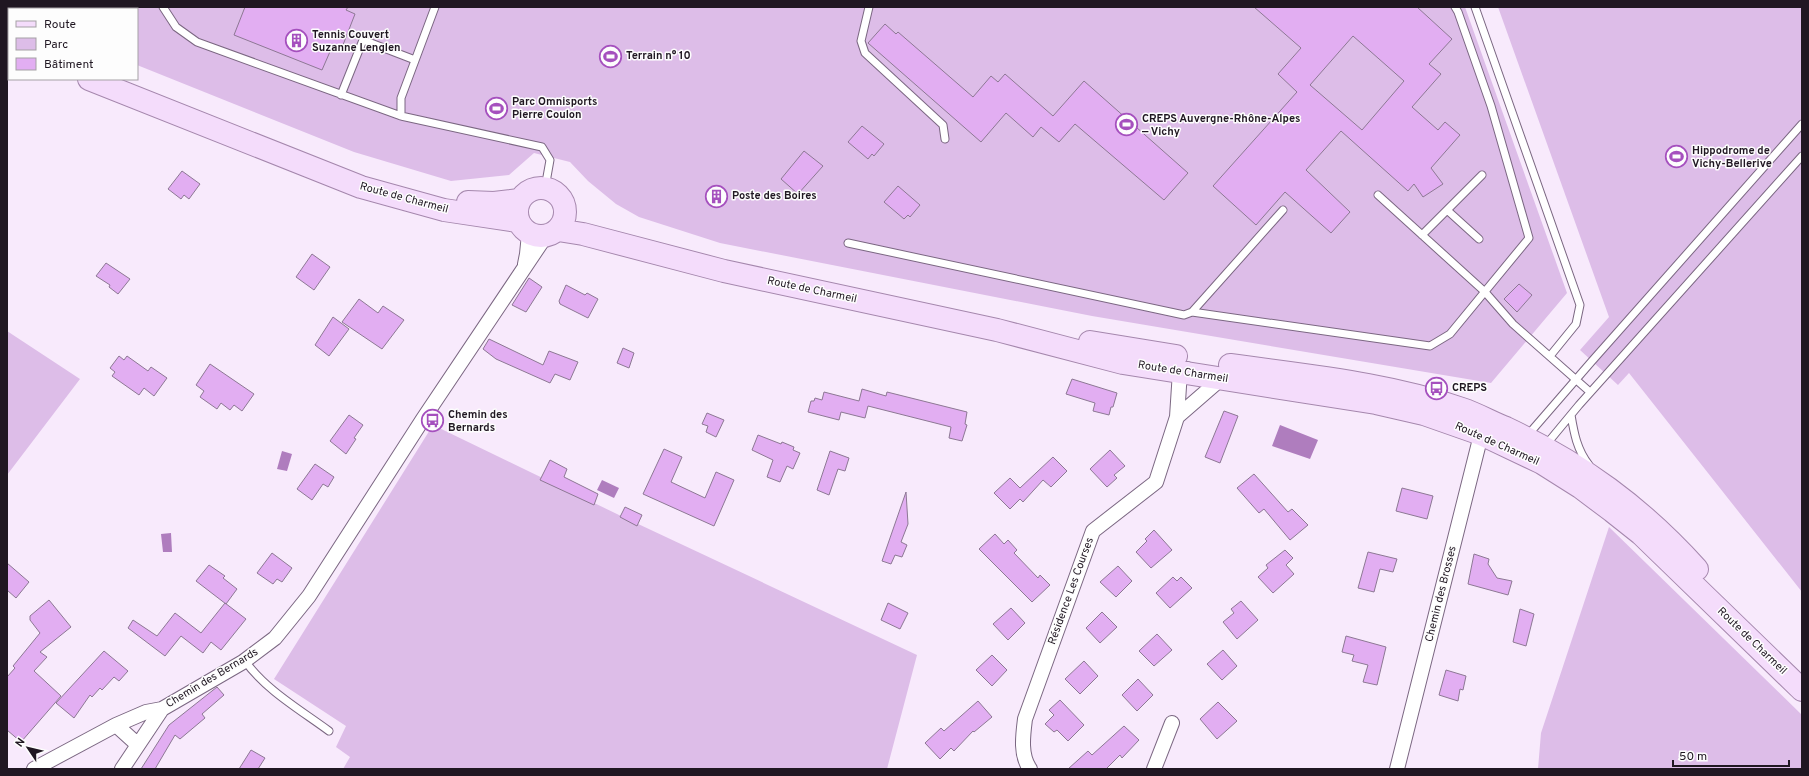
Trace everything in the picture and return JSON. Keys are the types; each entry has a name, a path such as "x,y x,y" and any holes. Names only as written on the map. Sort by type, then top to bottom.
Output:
{"main road":[{"name":"Route de Charmeil","path":"91,80 294,162 444,199 472,203 534,225 583,234 724,272 997,330 1123,363 1265,370 1370,386 1462,409 1515,441 1580,486 1641,534 1802,690"},
{"path":"545,188 536,188 526,192 534,225 565,220 565,206"},
{"name":"Route de Charmeil","path":"545,188 555,192 561,198 565,206 587,223 628,247"},
{"name":"Route de Charmeil","path":"1186,365 1216,378 1376,403 1424,414 1515,441 1577,465 1605,485 1651,522 1672,542 1730,606 1802,675"}],"street":[{"name":"Chemin des Bernards","path":"162,709 245,661 275,638 309,596 424,419 522,274 534,225"},
{"name":"Résidence Les Courses","path":"1030,769 1026,762 1023,738 1025,719 1093,531 1156,482 1177,417 1186,365"},
{"path":"1177,417 1215,384 1216,378"},
{"name":"Chemin des Brosses","path":"1397,769 1515,441"},
{"path":"34,769 116,725 146,712 162,709"},
{"path":"122,769 162,709"},
{"path":"1154,769 1172,723"},
{"path":"116,725 138,745"}],"lane":[{"path":"163,7 176,27 197,42 342,96 401,116 542,148 550,160 545,188"},
{"path":"401,116 401,98 435,7"},
{"path":"869,7 861,42 865,53 943,125 945,139"},
{"path":"1192,312 1430,346 1450,334 1529,238 1491,106 1455,7"},
{"path":"1475,7 1580,305 1576,324 1550,356"},
{"path":"342,96 363,40 415,60"},
{"path":"1515,441 1562,395 1802,124"},
{"path":"1515,441 1571,415 1802,156"},
{"path":"1422,235 1482,175"},
{"path":"1378,195 1485,292 1513,324 1590,392"},
{"path":"848,243 1184,315 1192,312 1283,210"},
{"path":"1447,210 1479,239"},
{"path":"1571,415 1581,454 1605,485"},
{"path":"245,661 256,676 266,685 329,731"}],"green space":[{"name":"CREPS Auvergne-Rhône-Alpes — Vichy","path":"7,7 1465,7 1567,293 1491,383 1092,316 720,243 639,217 616,204 588,181 570,162 534,153 509,175 451,181 354,152 138,65 138,8 8,8 7,12"},
{"name":"Hippodrome de Vichy-Bellerive","path":"1498,7 1802,7 1802,592 1629,373 1618,385 1580,350 1609,317"},
{"path":"7,331 80,379 7,475"},
{"path":"433,425 619,515 917,655 887,769 343,769 350,757 336,747 346,726 274,679"},
{"path":"1609,527 1802,715 1802,769 1538,769 1541,733"}],"shaded area":[{"path":"1280,425 1318,440 1310,459 1272,446"},
{"path":"282,451 292,454 287,471 277,469"},
{"path":"602,480 619,488 614,498 597,490"},
{"path":"171,533 172,552 163,552 161,534"}],"building":[{"name":"Tennis Couvert Suzanne Lenglen","path":"245,7 348,7 346,10 355,14 341,50 332,47 322,70 234,35"},
{"path":"1254,7 1417,7 1452,39 1429,64 1441,74 1412,107 1438,130 1445,122 1460,135 1431,168 1443,184 1423,197 1414,184 1408,191 1341,131 1306,170 1350,212 1331,233 1285,192 1256,225 1213,186 1297,92 1278,74 1301,48","holes":["1353,36 1404,81 1362,130 1310,85"]},
{"path":"885,24 896,34 898,32 973,97 991,76 998,82 1005,74 1053,116 1084,81 1188,173 1164,200 1075,124 1059,142 1041,127 1033,137 1006,113 981,142 868,43"},
{"path":"862,126 884,144 874,156 872,154 868,159 848,142"},
{"path":"804,151 823,166 798,194 781,179"},
{"path":"182,171 200,184 189,199 184,195 181,199 168,189"},
{"path":"898,186 920,205 910,217 908,215 904,219 884,202"},
{"path":"312,254 330,267 314,290 296,277"},
{"path":"106,263 130,279 118,294 109,287 110,285 96,276"},
{"path":"529,278 542,287 526,312 512,305"},
{"path":"1519,284 1532,295 1517,312 1504,299"},
{"path":"566,285 585,295 587,293 598,299 588,318 560,304 559,301"},
{"path":"359,299 378,313 383,306 404,320 382,349 342,322"},
{"path":"333,317 349,329 329,356 315,345"},
{"path":"489,339 543,365 549,351 578,362 570,380 555,374 550,383 496,359 483,349"},
{"path":"623,348 634,353 629,368 617,363"},
{"path":"119,356 124,360 127,356 148,371 151,367 167,378 154,396 144,388 139,395 112,376 115,372 110,368"},
{"path":"210,364 254,394 242,411 234,405 230,410 221,403 217,409 200,397 204,391 196,385"},
{"path":"1072,379 1117,393 1109,415 1093,411 1095,403 1066,394"},
{"path":"862,389 886,396 887,392 967,412 965,424 967,425 962,441 949,438 951,427 868,406 865,418 841,412 839,420 808,412 811,401 814,401 815,398 822,400 824,392 859,401"},
{"path":"1224,411 1238,416 1220,463 1205,457"},
{"path":"707,413 724,420 716,437 706,432 708,426 702,424"},
{"path":"349,415 363,425 346,454 330,441"},
{"path":"758,435 781,444 782,442 794,447 793,450 800,453 793,469 787,466 780,482 767,477 773,460 752,450"},
{"path":"664,449 682,457 671,482 705,498 716,472 734,480 714,526 643,494"},
{"path":"1110,450 1125,466 1114,475 1117,478 1107,487 1090,469"},
{"path":"830,451 849,458 845,471 838,469 829,495 817,490"},
{"path":"1053,457 1067,471 1051,487 1043,480 1023,502 1020,499 1010,509 994,493 1010,478 1020,488"},
{"path":"550,460 567,469 564,477 598,494 594,505 540,480"},
{"path":"315,464 334,477 328,487 323,484 312,500 297,489"},
{"path":"1254,474 1288,512 1292,509 1308,525 1290,540 1264,509 1259,513 1237,488"},
{"path":"1402,488 1433,496 1427,519 1396,511"},
{"path":"906,492 908,524 901,542 907,545 902,557 895,555 891,564 882,561"},
{"path":"625,507 642,515 637,526 620,517"},
{"path":"1154,530 1172,550 1151,568 1136,552 1147,541 1145,539"},
{"path":"995,534 1004,544 1008,540 1017,550 1014,553 1038,578 1040,575 1050,585 1032,602 979,549"},
{"path":"1285,550 1293,558 1286,565 1294,574 1273,593 1258,577 1268,568 1266,565"},
{"path":"1368,552 1397,559 1393,572 1380,569 1374,592 1358,588"},
{"path":"272,553 292,568 282,582 277,579 273,584 257,573"},
{"path":"1474,554 1489,559 1488,564 1497,578 1512,581 1508,595 1468,584"},
{"path":"7,563 29,582 16,598 7,590"},
{"path":"209,565 225,576 223,578 237,589 226,604 196,581"},
{"path":"1118,566 1132,581 1116,597 1100,582"},
{"path":"1173,577 1177,581 1181,577 1192,588 1170,608 1156,593"},
{"path":"49,600 71,627 40,652 47,657 34,671 61,696 21,742 7,730 7,677 15,668 13,666 40,633 30,620 30,616"},
{"path":"1241,601 1258,620 1237,639 1223,622 1234,613 1231,609"},
{"path":"225,603 246,619 221,650 211,642 203,653 181,636 165,656 128,628 133,620 157,636 175,613 201,633"},
{"path":"888,603 908,613 900,629 881,620"},
{"path":"1011,608 1025,623 1008,640 993,624"},
{"path":"1520,609 1534,614 1526,646 1513,642"},
{"path":"1102,612 1117,627 1100,643 1086,628"},
{"path":"1157,634 1172,650 1154,666 1139,651"},
{"path":"1346,636 1386,647 1377,685 1363,682 1368,665 1352,661 1354,655 1342,652"},
{"path":"1223,650 1237,666 1222,680 1207,664"},
{"path":"104,651 128,671 119,681 114,677 102,690 100,688 92,697 90,695 74,718 56,703"},
{"path":"992,655 1007,670 992,686 976,670"},
{"path":"1084,661 1098,676 1080,694 1065,679"},
{"path":"1446,670 1466,676 1463,690 1460,689 1458,701 1439,695"},
{"path":"1138,679 1153,695 1137,711 1122,695"},
{"path":"217,687 224,695 202,714 205,718 180,739 175,735 155,769 141,769 169,725"},
{"path":"1060,700 1084,725 1068,741 1057,730 1054,732 1045,724 1054,715 1049,710"},
{"path":"978,701 992,717 974,732 973,731 954,751 951,748 940,759 925,743 941,728 944,731"},
{"path":"1218,702 1237,721 1217,739 1200,719"},
{"path":"1124,726 1139,740 1122,758 1120,755 1106,769 1068,769 1088,751 1092,755"},
{"path":"251,750 265,758 258,769 239,769"}],"place":[{"name":"Tennis Couvert Suzanne Lenglen","path":"297,41"},
{"name":"Terrain n° 10","path":"610,56"},
{"name":"Parc Omnisports Pierre Coulon","path":"497,108"},
{"name":"CREPS Auvergne-Rhône-Alpes — Vichy","path":"1126,125"},
{"name":"Hippodrome de Vichy-Bellerive","path":"1677,157"},
{"name":"Poste des Boires","path":"717,196"},
{"name":"CREPS","path":"1437,388"},
{"name":"Chemin des Bernards","path":"432,421"}]}
